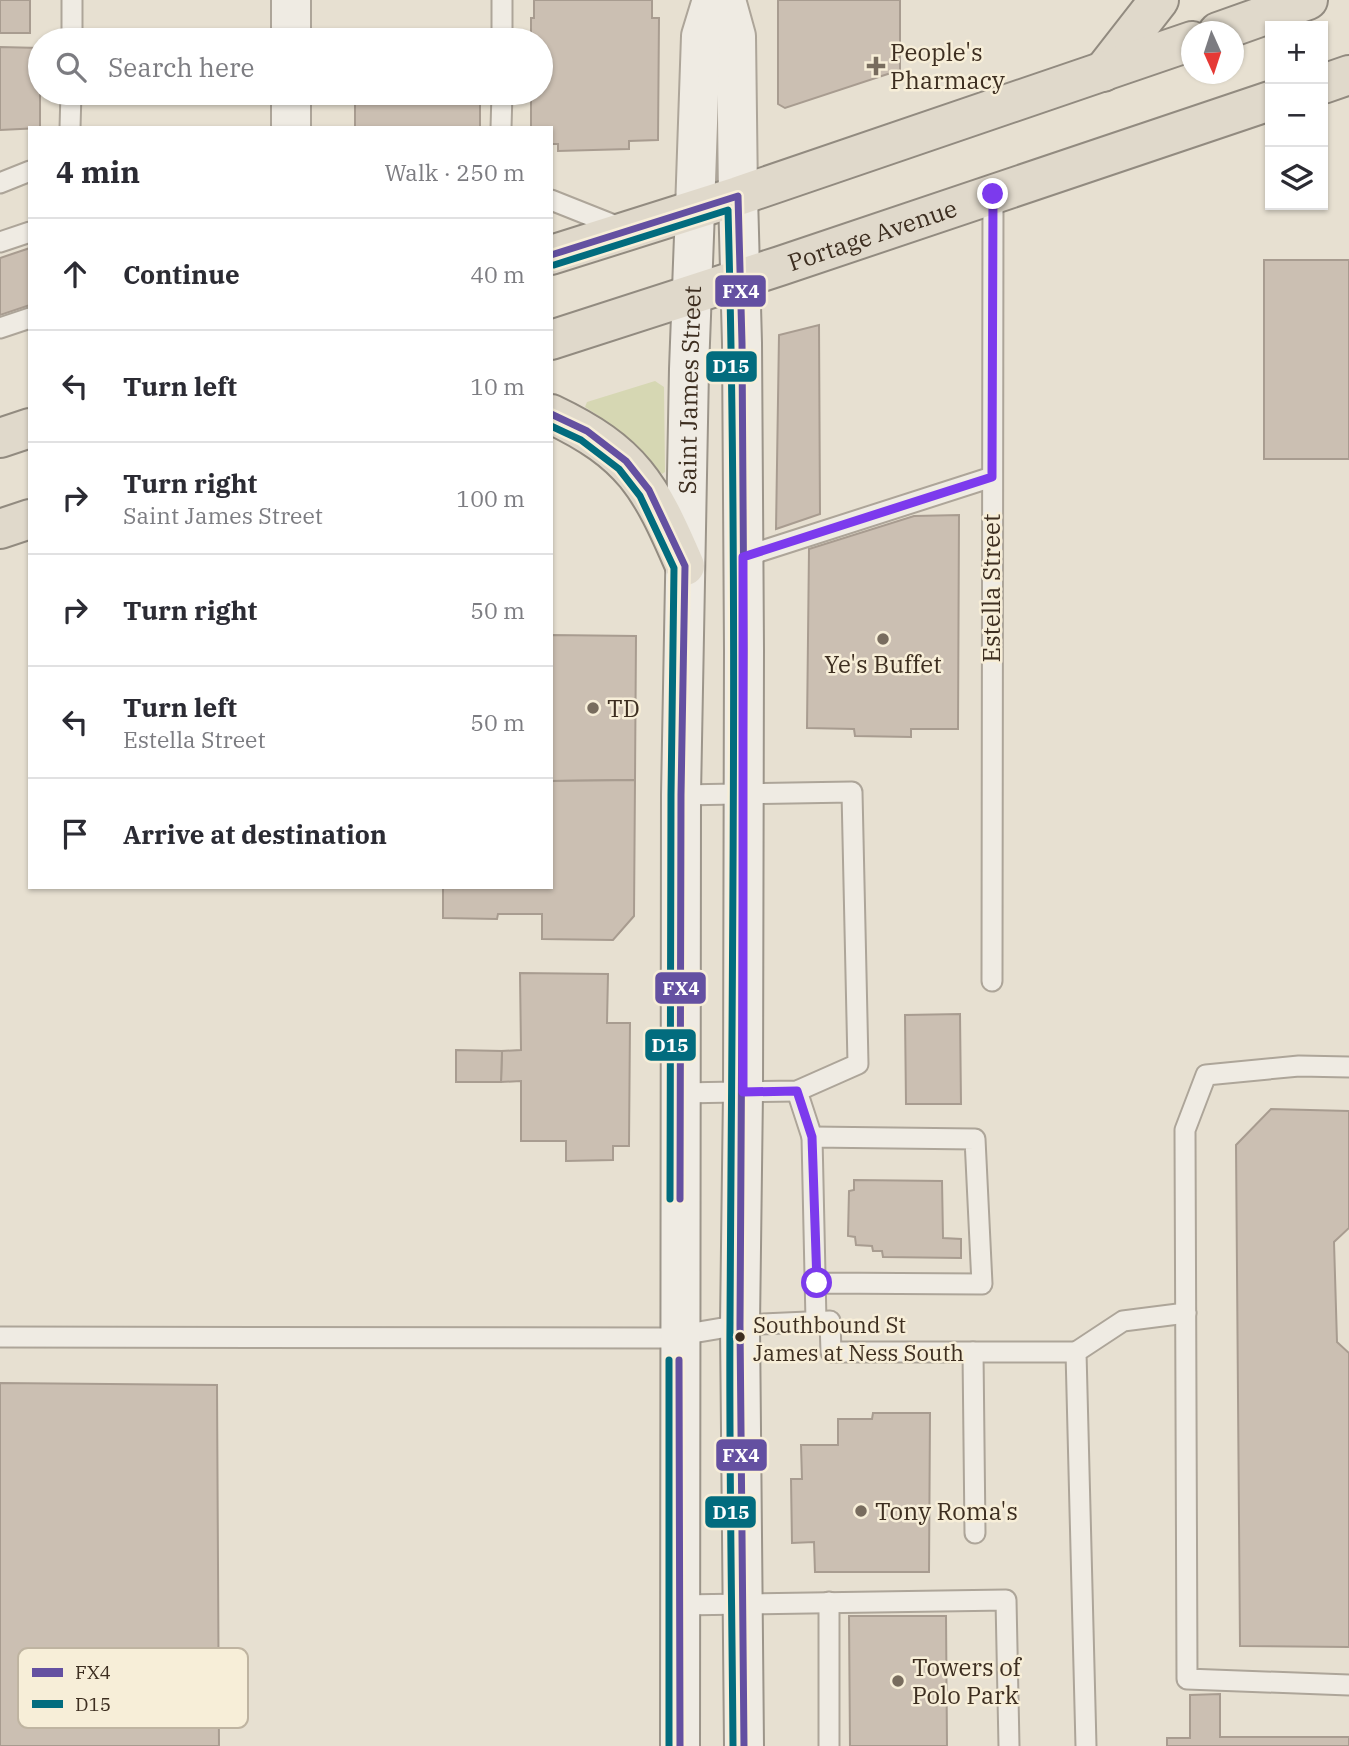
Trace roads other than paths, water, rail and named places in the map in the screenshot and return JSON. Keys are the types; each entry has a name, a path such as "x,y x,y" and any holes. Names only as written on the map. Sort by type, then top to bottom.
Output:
{"highway":[{"path":"1103,72 1159,0"},
{"path":"1244,23 1308,0"},
{"path":"553,255 738,196 1181,45"},
{"name":"Portage Avenue","path":"553,339 741,280 1265,103"},
{"path":"553,415 587,431 626,461 649,490 685,566"},
{"path":"0,438 28,429"},
{"path":"0,529 28,520"}],"main road":[{"path":"291,0 291,28"},
{"name":"Saint James Street","path":"680,1746 681,795 685,566 691,296 701,36 712,0"},
{"name":"Saint James Street","path":"726,0 736,36 741,280 744,794 740,1325 744,1746"},
{"path":"290,126 291,105"}],"lane":[{"path":"72,0 72,28"},
{"path":"502,0 502,28"},
{"path":"70,126 71,105"},
{"path":"501,126 502,105"},
{"path":"0,183 28,173"},
{"name":"Estella Street","path":"992,981 993,194"},
{"path":"553,201 628,231"},
{"path":"0,242 28,233"},
{"path":"0,328 28,319"},
{"path":"743,557 992,477"},
{"path":"681,795 852,792 858,1063 797,1091 681,1093"},
{"path":"1349,1067 1299,1066 1206,1075 1185,1130 1187,1679 1349,1685"},
{"path":"797,1091 812,1137 816,1321"},
{"path":"812,1137 975,1139 982,1284 817,1283"},
{"path":"0,1337 663,1338 740,1325 830,1321 831,1352 1076,1352 1123,1321 1186,1313"},
{"path":"973,1352 975,1533"},
{"path":"1076,1352 1086,1746"},
{"path":"680,1605 1006,1600 1009,1746"},
{"path":"829,1746 830,1602"}],"place":[{"name":"People's Pharmacy","path":"876,66"},
{"name":"Ye's Buffet","path":"883,639"},
{"name":"TD","path":"593,708"},
{"name":"Southbound St James at Ness South","path":"740,1337"},
{"name":"Tony Roma's","path":"861,1511"},
{"name":"Towers of Polo Park","path":"898,1681"}]}
